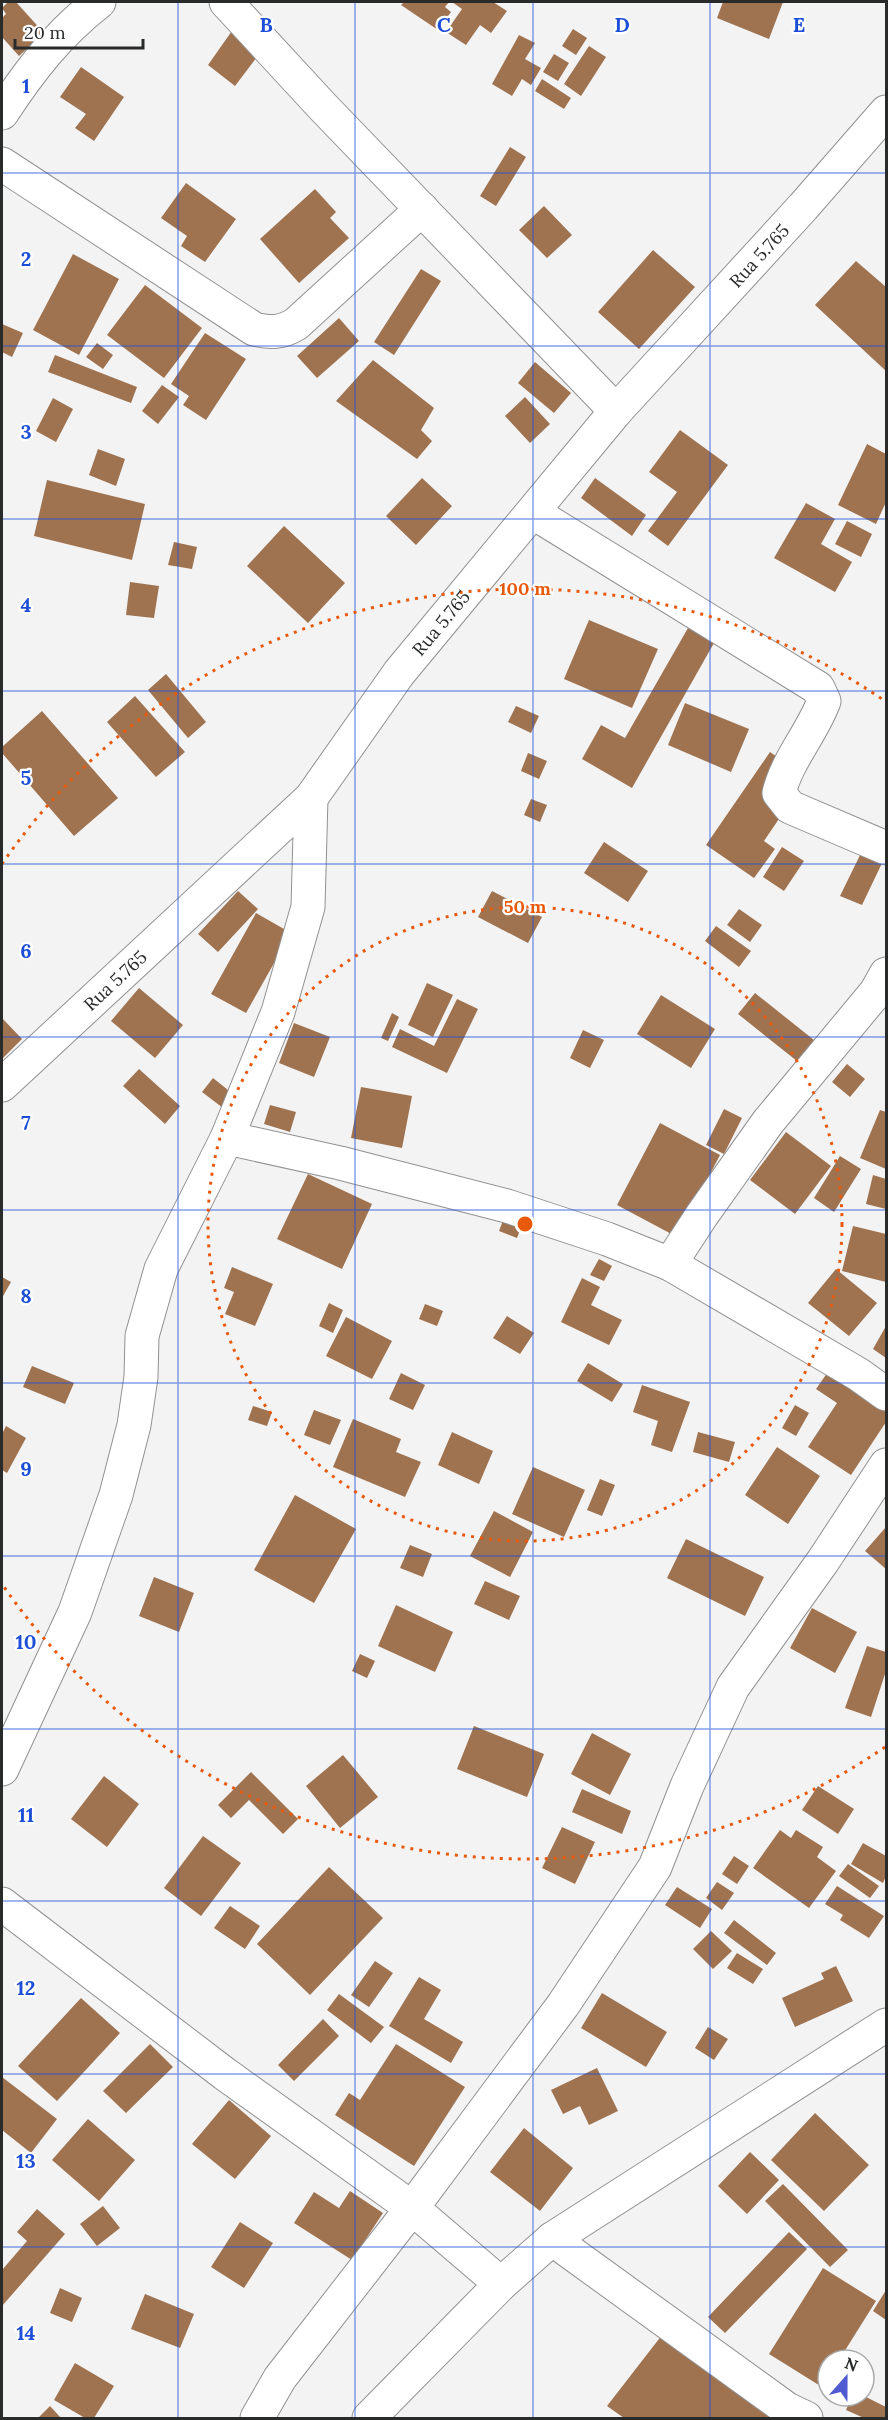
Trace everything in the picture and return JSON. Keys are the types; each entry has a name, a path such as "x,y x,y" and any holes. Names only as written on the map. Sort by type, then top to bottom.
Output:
{"street":[{"path":"2,112 31,68 79,17 99,2"},
{"path":"226,2 615,411"},
{"name":"Rua 5.765","path":"2,1085 311,798 399,673 534,513 615,411 803,207 886,112"},
{"path":"2,164 254,329 273,333 285,331 296,324 422,209"},
{"path":"534,513 818,688 824,701 818,718 783,779 780,793 790,807 886,848"},
{"path":"2,1769 75,1612 116,1495 134,1425 141,1377 142,1336 161,1269 227,1138 278,1012 308,907 311,798"},
{"path":"670,1264 768,1122 876,992 886,974"},
{"path":"227,1138 340,1163 507,1206 607,1239 670,1264 858,1374 886,1394"},
{"path":"256,2418 279,2378 412,2208 563,2005 655,1867 687,1786 733,1688 823,1561 886,1465"},
{"path":"2,1904 225,2074 412,2208 501,2284"},
{"path":"369,2418 501,2284 552,2239 886,2025"},
{"path":"552,2239 787,2409 806,2418"}],"building":[{"path":"8,2 16,2 44,33 19,56 2,37 2,18 6,14 2,8"},
{"path":"404,2 449,2 445,7 451,12 438,30 401,5"},
{"path":"452,2 493,2 507,11 491,33 480,25 466,45 446,32 462,9"},
{"path":"723,2 783,2 769,39 717,18"},
{"path":"234,28 263,49 235,86 208,65"},
{"path":"573,29 587,38 576,55 562,46"},
{"path":"519,35 535,43 525,59 541,68 531,85 522,79 512,96 492,84"},
{"path":"589,46 606,57 581,96 564,84"},
{"path":"554,54 569,63 558,81 543,72"},
{"path":"81,67 124,97 94,141 75,128 86,114 60,97"},
{"path":"542,79 571,98 564,109 535,91"},
{"path":"510,147 526,157 496,206 480,196"},
{"path":"186,183 236,219 205,262 181,246 187,236 161,218"},
{"path":"315,189 336,212 330,218 349,238 299,283 260,239"},
{"path":"544,206 572,235 547,258 519,230"},
{"path":"653,250 695,287 639,349 598,312"},
{"path":"73,254 119,279 79,355 33,330"},
{"path":"856,261 886,287 886,371 815,305"},
{"path":"421,269 441,281 394,355 374,342"},
{"path":"145,285 202,328 164,378 107,335"},
{"path":"339,318 359,341 317,378 297,356"},
{"path":"2,324 23,333 12,357 2,352"},
{"path":"205,333 246,359 206,420 183,405 189,396 171,384"},
{"path":"97,343 113,355 103,369 86,357"},
{"path":"55,355 137,387 131,403 48,372"},
{"path":"373,360 434,408 421,430 432,441 417,459 336,401"},
{"path":"535,362 571,393 554,413 518,383"},
{"path":"162,385 179,397 158,424 142,411"},
{"path":"525,397 550,424 530,443 505,416"},
{"path":"53,398 73,409 56,442 36,431"},
{"path":"680,430 728,465 668,546 648,531 677,492 649,472"},
{"path":"867,444 886,454 886,502 876,524 838,505"},
{"path":"98,449 125,459 116,486 89,475"},
{"path":"422,478 452,506 416,545 386,516"},
{"path":"595,478 646,515 632,536 581,498"},
{"path":"47,480 145,504 132,560 34,536"},
{"path":"806,503 835,519 821,544 852,562 835,592 774,558"},
{"path":"847,521 872,534 861,557 835,544"},
{"path":"284,526 345,583 308,623 247,566"},
{"path":"174,542 197,547 192,569 168,565"},
{"path":"130,582 159,586 154,618 126,615"},
{"path":"589,620 658,649 632,708 564,679"},
{"path":"688,628 714,643 632,788 582,759 601,725 625,738"},
{"path":"166,674 206,722 188,738 148,690"},
{"path":"135,696 185,752 156,777 107,722"},
{"path":"685,703 749,729 731,772 668,745"},
{"path":"516,706 539,716 531,733 508,722"},
{"path":"42,711 118,798 74,836 2,753 2,747"},
{"path":"770,752 783,761 763,791 787,807 764,841 775,849 754,878 706,845"},
{"path":"528,753 547,761 539,779 521,771"},
{"path":"531,799 547,805 540,822 524,815"},
{"path":"604,842 648,871 628,902 584,873"},
{"path":"782,847 804,861 784,891 763,877"},
{"path":"863,849 884,859 862,905 840,896"},
{"path":"238,891 258,909 218,952 198,934"},
{"path":"492,891 542,917 528,943 478,917"},
{"path":"739,909 762,925 750,942 727,925"},
{"path":"256,913 291,933 246,1013 211,994"},
{"path":"716,926 751,951 739,967 705,941"},
{"path":"427,983 453,995 433,1037 408,1025"},
{"path":"139,988 183,1025 155,1058 111,1021"},
{"path":"755,993 819,1044 802,1065 738,1014"},
{"path":"661,995 715,1029 691,1068 637,1034"},
{"path":"457,999 478,1009 447,1073 392,1047 400,1029 434,1046"},
{"path":"392,1013 399,1017 388,1041 381,1038"},
{"path":"2,1018 22,1039 2,1059"},
{"path":"294,1023 330,1037 314,1077 279,1063"},
{"path":"583,1030 604,1040 590,1068 570,1058"},
{"path":"847,1064 865,1079 850,1097 832,1082"},
{"path":"139,1069 180,1106 165,1124 123,1086"},
{"path":"213,1078 233,1094 223,1108 202,1092"},
{"path":"361,1087 412,1096 402,1148 351,1138"},
{"path":"270,1105 296,1112 290,1132 264,1124"},
{"path":"724,1109 742,1118 724,1154 706,1145"},
{"path":"880,1110 886,1112 886,1169 860,1158"},
{"path":"660,1123 720,1155 677,1237 617,1205"},
{"path":"786,1132 831,1166 795,1214 750,1180"},
{"path":"840,1156 861,1169 834,1212 814,1198"},
{"path":"308,1174 372,1204 342,1269 277,1239"},
{"path":"873,1175 886,1179 886,1209 866,1204"},
{"path":"507,1210 525,1217 517,1238 499,1231"},
{"path":"853,1226 886,1234 886,1282 842,1271"},
{"path":"599,1259 612,1266 604,1281 590,1275"},
{"path":"232,1267 273,1284 255,1326 225,1314 234,1292 224,1288"},
{"path":"836,1269 877,1303 849,1336 808,1303"},
{"path":"2,1277 11,1282 2,1298"},
{"path":"582,1278 600,1287 591,1305 622,1320 609,1345 561,1322"},
{"path":"329,1303 343,1310 333,1333 319,1326"},
{"path":"425,1304 443,1311 437,1326 419,1319"},
{"path":"507,1316 534,1333 520,1354 493,1338"},
{"path":"346,1317 392,1341 372,1379 326,1356"},
{"path":"886,1326 886,1358 873,1349"},
{"path":"588,1363 623,1384 612,1402 577,1381"},
{"path":"32,1366 74,1383 65,1404 23,1387"},
{"path":"830,1369 886,1407 886,1422 851,1475 808,1447 837,1403 816,1389"},
{"path":"401,1373 425,1385 413,1410 389,1399"},
{"path":"642,1385 690,1402 672,1452 651,1445 658,1421 633,1412"},
{"path":"795,1405 809,1413 796,1436 782,1428"},
{"path":"253,1406 272,1412 267,1426 248,1420"},
{"path":"314,1410 341,1420 330,1445 304,1435"},
{"path":"353,1419 401,1439 396,1452 421,1462 405,1497 333,1467"},
{"path":"6,1426 26,1438 7,1473 2,1470 2,1434"},
{"path":"452,1432 493,1451 479,1484 438,1465"},
{"path":"698,1432 735,1442 729,1462 693,1452"},
{"path":"777,1447 820,1476 788,1524 745,1495"},
{"path":"533,1467 585,1490 564,1537 512,1514"},
{"path":"600,1479 615,1485 602,1516 587,1510"},
{"path":"295,1495 356,1529 314,1603 254,1570"},
{"path":"494,1511 533,1532 510,1577 470,1556"},
{"path":"886,1527 886,1569 865,1551"},
{"path":"686,1539 764,1577 745,1616 667,1578"},
{"path":"410,1545 432,1554 423,1577 400,1568"},
{"path":"154,1577 194,1593 179,1632 139,1616"},
{"path":"485,1581 520,1596 509,1620 474,1604"},
{"path":"396,1605 453,1632 435,1672 378,1646"},
{"path":"812,1608 857,1632 835,1673 790,1648"},
{"path":"867,1646 886,1652 886,1671 871,1717 845,1708"},
{"path":"360,1654 375,1661 367,1678 352,1671"},
{"path":"474,1726 544,1754 527,1797 457,1769"},
{"path":"592,1733 631,1754 610,1795 571,1774"},
{"path":"343,1755 378,1797 340,1828 306,1786"},
{"path":"251,1772 298,1819 283,1834 249,1800 231,1818 218,1805"},
{"path":"104,1776 139,1804 107,1847 71,1819"},
{"path":"818,1786 854,1809 838,1834 802,1810"},
{"path":"582,1789 631,1811 622,1834 572,1812"},
{"path":"562,1827 595,1842 575,1884 542,1868"},
{"path":"780,1830 791,1838 796,1830 823,1847 817,1857 836,1871 809,1908 753,1868"},
{"path":"203,1836 241,1863 201,1916 164,1888"},
{"path":"863,1843 886,1856 886,1876 883,1883 851,1864"},
{"path":"734,1856 749,1866 737,1884 722,1874"},
{"path":"848,1864 879,1886 870,1898 839,1876"},
{"path":"329,1867 383,1918 310,1995 257,1944"},
{"path":"717,1882 734,1893 722,1910 706,1898"},
{"path":"837,1886 884,1916 869,1938 840,1920 843,1915 825,1904"},
{"path":"677,1887 712,1909 700,1928 665,1905"},
{"path":"230,1906 260,1926 245,1949 214,1928"},
{"path":"734,1920 776,1953 767,1965 724,1933"},
{"path":"711,1931 732,1951 713,1969 693,1949"},
{"path":"737,1953 763,1969 753,1984 727,1968"},
{"path":"375,1961 393,1973 369,2007 351,1995"},
{"path":"836,1966 853,2001 795,2027 782,1998 824,1979 821,1973"},
{"path":"419,1977 441,1990 424,2019 463,2042 451,2063 389,2026"},
{"path":"602,1993 667,2032 646,2067 581,2028"},
{"path":"339,1994 384,2027 371,2043 327,2010"},
{"path":"81,1998 120,2033 57,2101 18,2066"},
{"path":"323,2019 339,2036 294,2081 278,2065"},
{"path":"708,2027 728,2039 714,2060 695,2048"},
{"path":"150,2044 173,2067 126,2113 103,2091"},
{"path":"396,2044 465,2087 414,2166 335,2115 349,2093 360,2100"},
{"path":"597,2068 618,2111 589,2125 580,2106 563,2114 551,2090"},
{"path":"2,2077 57,2119 31,2153 2,2130"},
{"path":"229,2100 271,2136 235,2179 192,2144"},
{"path":"815,2113 869,2165 824,2211 771,2160"},
{"path":"88,2119 135,2160 99,2201 52,2160"},
{"path":"524,2128 573,2168 540,2211 490,2172"},
{"path":"750,2152 779,2180 747,2214 718,2186"},
{"path":"783,2184 848,2250 830,2267 765,2201"},
{"path":"350,2191 383,2213 352,2260 294,2223 314,2192 339,2208"},
{"path":"103,2206 120,2228 97,2246 80,2224"},
{"path":"37,2209 65,2234 2,2306 2,2270 27,2241 17,2232"},
{"path":"240,2222 273,2243 244,2288 211,2267"},
{"path":"789,2232 807,2249 725,2333 708,2317"},
{"path":"823,2268 876,2301 847,2348 816,2348 816,2383 769,2354"},
{"path":"60,2288 82,2298 72,2322 50,2313"},
{"path":"886,2290 886,2320 873,2311"},
{"path":"145,2294 194,2314 180,2348 131,2329"},
{"path":"662,2335 770,2418 624,2418 607,2406"},
{"path":"75,2363 114,2386 94,2418 85,2418 54,2400"},
{"path":"876,2402 886,2407 886,2418 864,2418 846,2410 847,2408 876,2408"},
{"path":"50,2406 61,2418 38,2418"}]}
